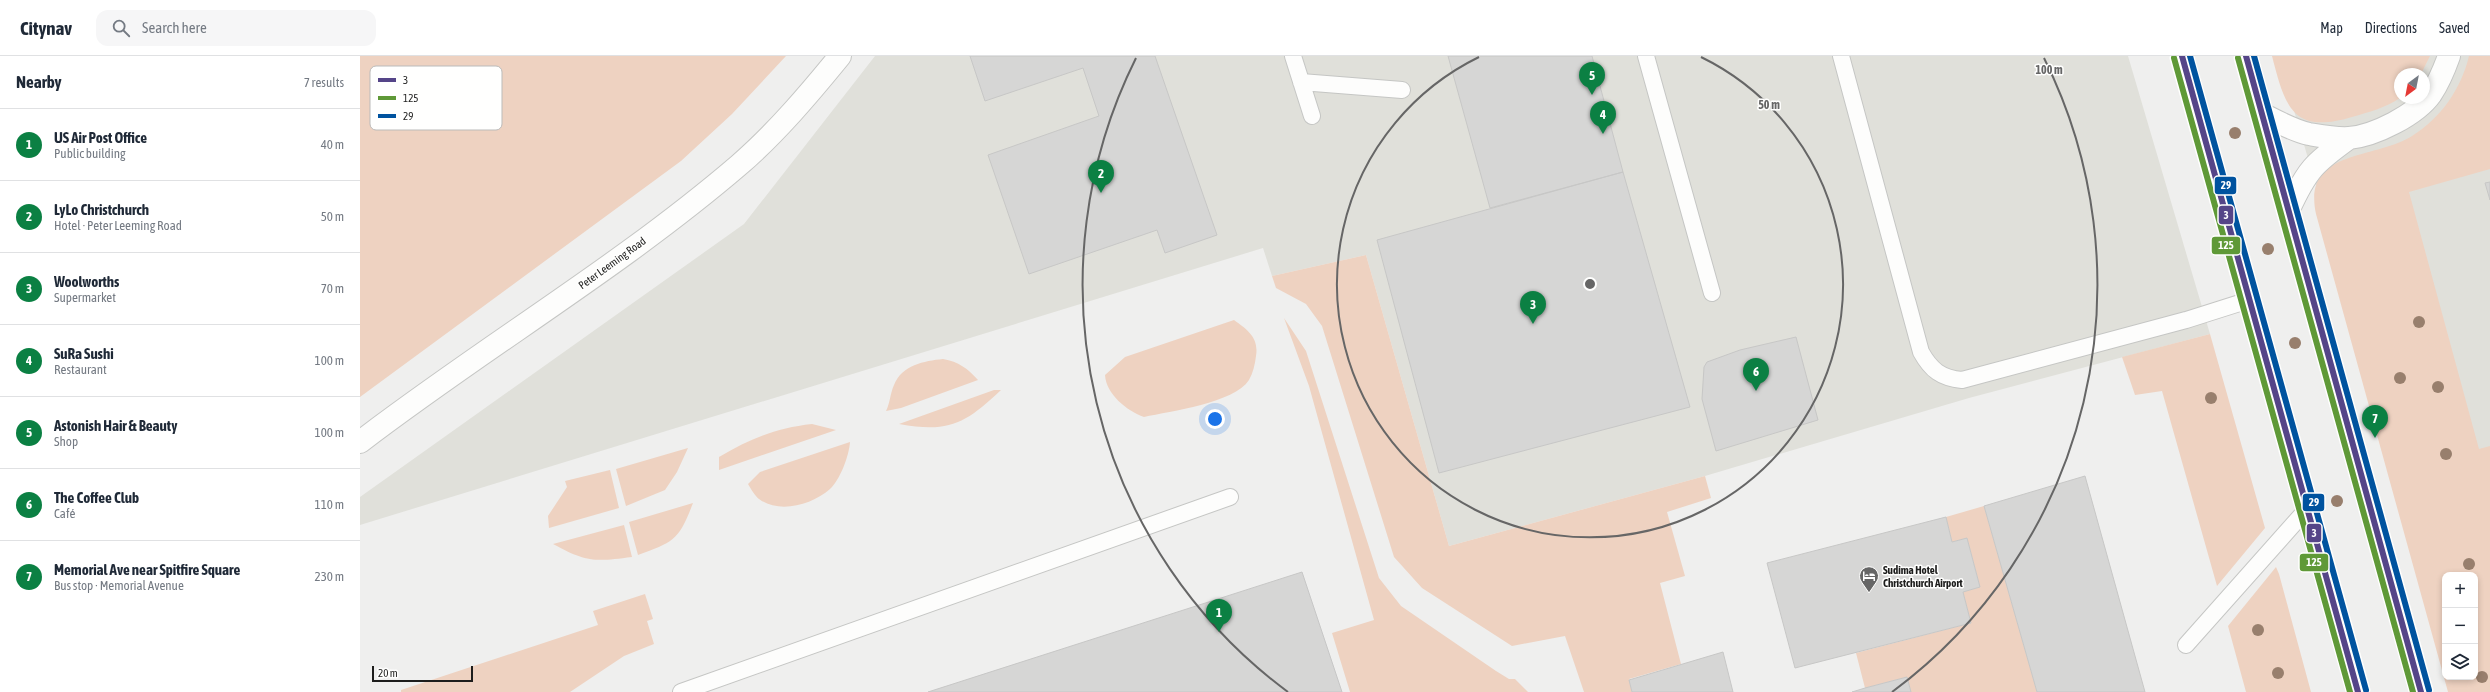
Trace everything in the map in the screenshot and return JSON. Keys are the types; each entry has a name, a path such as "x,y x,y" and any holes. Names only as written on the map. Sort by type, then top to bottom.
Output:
{"main road":[{"path":"2182,56 2358,692"},
{"path":"2246,56 2422,692"}],"street":[{"name":"Peter Leeming Road","path":"360,442 418,397 602,270 674,218 740,164 798,106 840,56"},
{"path":"2289,209 2304,177 2319,159 2349,138 2388,126 2415,110 2430,96 2442,77 2449,56"},
{"path":"2262,114 2308,134 2349,138"}],"lane":[{"path":"1293,56 1312,116"},
{"path":"1646,56 1712,293"},
{"path":"1841,56 1921,352 1928,365 1937,373 1948,379 1962,380 2178,322 2249,300"},
{"path":"1301,82 1402,90"},
{"path":"681,692 1230,497"},
{"path":"2186,644 2307,509"}],"shaded area":[{"path":"360,56 786,56 732,114 681,161 360,397"},
{"path":"875,56 2128,56 2210,334 1969,398 1705,476 1449,546 1366,255 1272,276 1263,248 360,525 360,497 744,224"},
{"path":"2272,56 2430,56 2424,68 2394,68 2394,101 2377,109 2332,122 2316,122 2304,119 2294,112 2287,102"},
{"path":"2278,56 2490,56 2490,692 2478,680 2478,572 2442,572 2442,616"},
{"path":"2469,56 2490,56 2490,169 2409,192 2479,449 2490,446 2490,692 2448,692 2445,680 2478,680 2478,572 2442,572 2442,670 2316,214 2315,193 2320,178 2330,167 2361,154 2396,144 2422,129 2441,111 2461,80"},
{"path":"1366,255 1449,546 1705,476 1711,498 1667,512 1685,576 1660,583 1681,664 1629,679 1632,692 1584,692 1565,636 1512,646 1422,588 1394,557 1322,326 1306,304 1276,288 1272,276"},
{"path":"1284,318 1306,351 1379,578 1401,606 1496,671 1509,679 1515,679 1528,692 1350,692 1332,633 1374,620 1309,386"},
{"path":"1234,320 1244,327 1254,339 1256,344 1256,356 1249,380 1241,388 1230,395 1201,405 1144,417 1124,406 1109,389 1105,375 1125,357"},
{"path":"2210,334 2265,528 2217,586 2162,391 2135,395 2122,357"},
{"path":"943,359 962,366 978,380 901,408 886,411 894,385 902,373 914,365"},
{"path":"994,390 1001,390 977,411 955,423 931,427 916,427 899,424"},
{"path":"812,424 836,430 719,470 719,457 742,445 775,431"},
{"path":"850,442 846,461 834,485 823,495 805,503 786,507 767,504 759,499 748,484 760,472"},
{"path":"688,448 677,472 665,490 626,506 616,469"},
{"path":"610,470 619,508 549,528 548,516 567,487 565,481"},
{"path":"693,503 684,525 674,538 660,547 638,555 629,522"},
{"path":"1984,506 2037,692 1911,692 1907,677 1865,688 1856,653 1971,623 1963,592 1980,587 1967,538 1952,542 1946,517"},
{"path":"624,525 632,557 608,560 591,559 574,554 553,544"},
{"path":"2276,567 2311,692 2246,692 2228,626"},
{"path":"645,594 653,619 647,621 654,644 624,656 570,692 401,692 401,690 598,625 593,611"}],"building":[{"path":"970,56 1155,56 1217,235 1165,253 1157,230 1029,274 988,155 1099,116 1083,68 985,101"},
{"path":"1448,56 1592,56 1623,172 1490,208"},
{"path":"1623,172 1690,407 1439,473 1377,240"},
{"path":"2490,182 2490,200 2485,183"},
{"path":"1796,337 1818,420 1716,451 1702,399 1704,367 1707,362 1740,350"},
{"path":"2085,476 2145,692 2037,692 1984,506"},
{"path":"1946,517 1952,542 1967,538 1980,587 1963,592 1971,623 1795,668 1767,563"},
{"path":"1302,572 1342,692 928,692"},
{"path":"1723,652 1733,692 1632,692 1629,680"},
{"path":"1907,677 1911,692 1852,692 1865,688"}],"transit line":[{"name":"3","path":"2182,56 2358,692"},
{"name":"29","path":"2190,56 2366,690"},
{"name":"3","path":"2246,56 2421,692"},
{"name":"29","path":"2254,56 2429,690"},
{"name":"125","path":"2174,58 2350,692"},
{"name":"125","path":"2238,58 2413,692"}],"place":[{"name":"Astonish Hair & Beauty","path":"1592,95"},
{"name":"SuRa Sushi","path":"1603,134"},
{"name":"LyLo Christchurch","path":"1101,193"},
{"name":"Woolworths","path":"1533,324"},
{"name":"The Coffee Club","path":"1756,391"},
{"name":"Memorial Ave near Spitfire Square","path":"2375,438"},
{"name":"Sudima Hotel Christchurch Airport","path":"1869,593"},
{"name":"US Air Post Office","path":"1219,632"}]}
